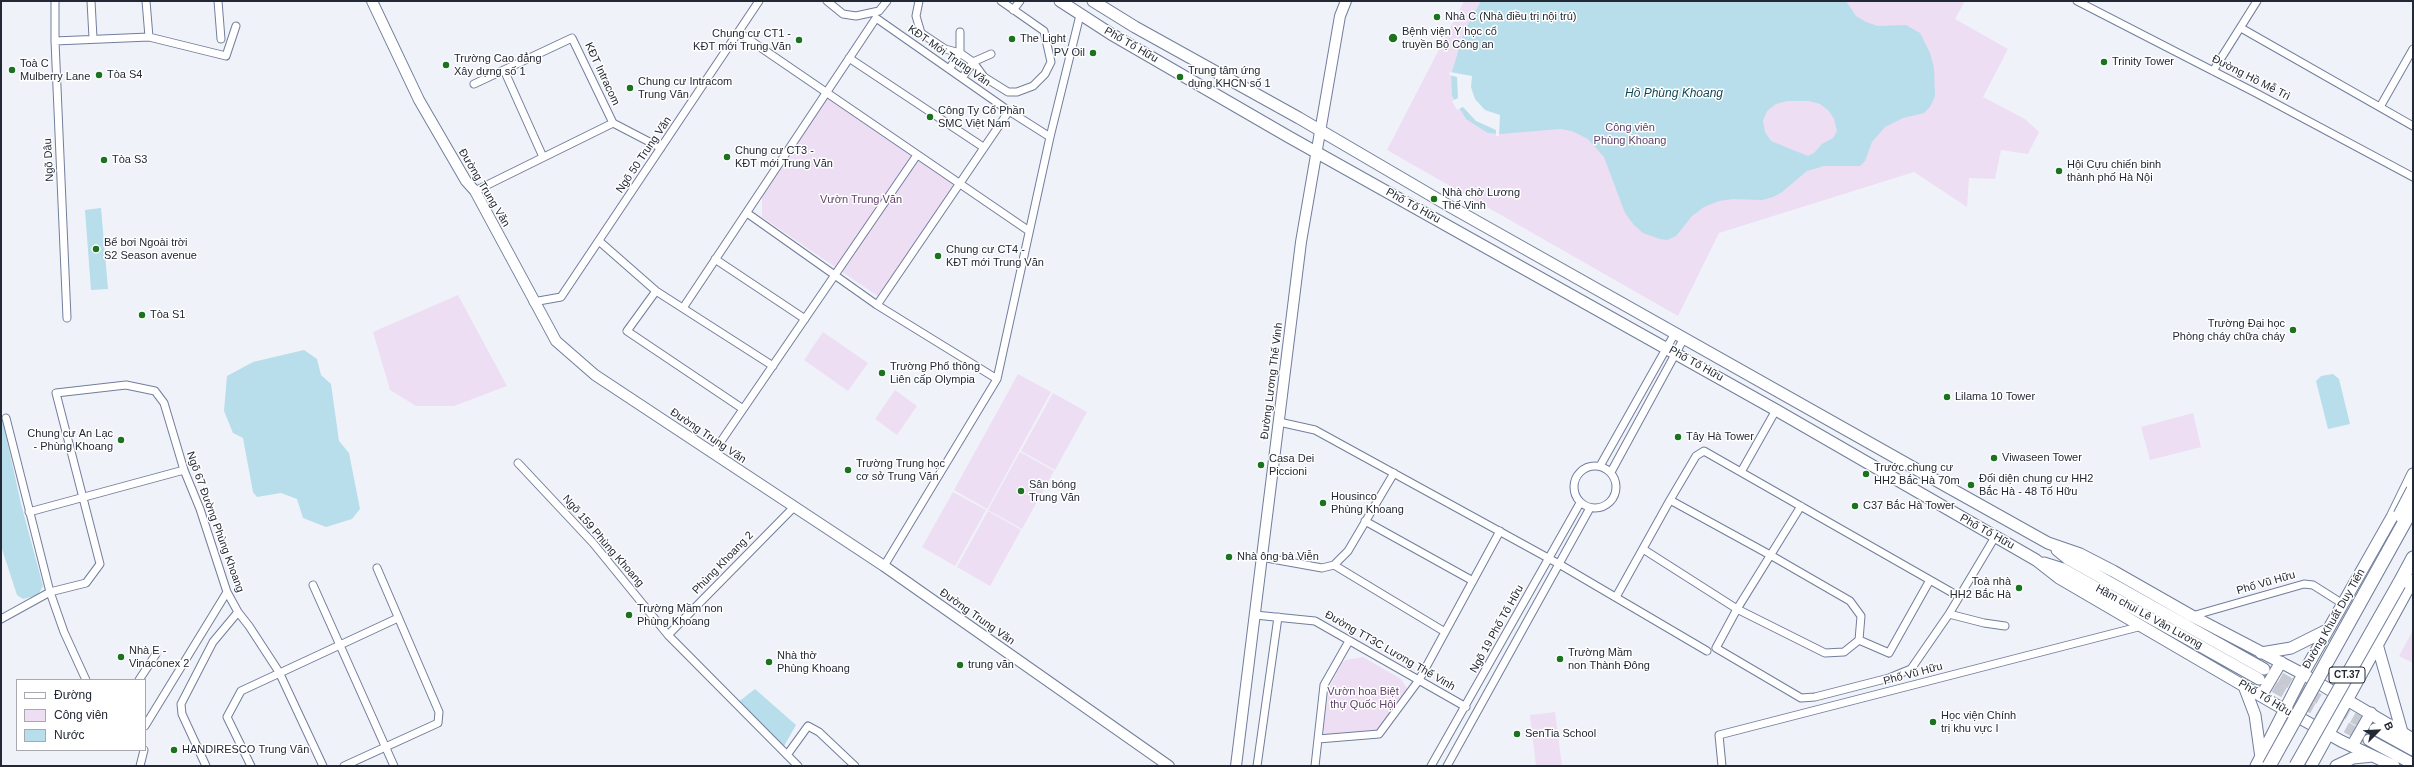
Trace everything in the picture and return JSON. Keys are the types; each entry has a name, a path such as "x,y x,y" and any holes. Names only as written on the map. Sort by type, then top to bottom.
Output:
{"highway":[{"path":"2321,674 2413,490"},
{"name":"CT.37","path":"2262,764 2321,674 2413,507"},
{"name":"CT.37","path":"2296,766 2413,558"},
{"path":"2399,584 2413,561"}],"main road":[{"name":"Phố Tố Hữu","path":"1060,1 1080,16 1316,152 1671,350 2036,560 2059,578 2285,710 2327,734 2394,766"},
{"name":"Phố Tố Hữu","path":"1093,1 1135,27 1320,130 2048,543 2080,554 2107,568 2260,653 2303,674 2413,739"},
{"name":"Đường Khuất Duy Tiến","path":"2262,764 2285,710 2303,674 2392,517 2413,474"},
{"path":"2392,517 2413,527"},
{"name":"Hầm chui Lê Văn Lương","path":"2036,560 2063,569 2262,674 2068,559 2048,543"},
{"path":"2311,766 2327,734 2413,580"},
{"path":"2260,653 2291,648 2328,630"},
{"path":"2377,644 2402,732"},
{"path":"2261,696 2281,662"},
{"path":"2244,685 2255,715 2262,764"},
{"path":"2352,746 2371,713"},
{"path":"2375,729 2413,750"},
{"path":"2369,740 2413,764"},
{"path":"2336,766 2353,758 2375,756"}],"street":[{"name":"Ngõ Dâu","path":"56,1 55,41 67,318"},
{"path":"91,1 93,38"},
{"path":"146,1 149,37"},
{"path":"218,1 221,39"},
{"name":"Đường Trung Văn","path":"372,1 419,100 466,181 475,191 533,302 556,341 595,375 884,566 1169,766"},
{"name":"Ngõ 50 Trung Văn","path":"533,302 561,297 759,1"},
{"path":"827,1 844,14 856,16 879,11 886,1"},
{"path":"919,1 916,16 921,33 945,49 960,53 973,62 984,77 1008,92 1017,92 1033,86 1045,74 1051,62 1044,31 1001,1"},
{"path":"1013,10 1020,1"},
{"name":"Đường Lương Thế Vinh","path":"1236,766 1301,242 1340,16 1346,1"},
{"name":"Đường Hồ Mễ Trì","path":"2077,1 2413,177"},
{"path":"2213,72 2257,1"},
{"path":"884,566 996,379 1050,137 1080,16"},
{"name":"KĐT Mới Trung Văn","path":"683,308 876,18 1009,111 1050,137"},
{"path":"55,41 93,38 149,37 226,56 236,26"},
{"path":"2241,28 2413,126"},
{"path":"738,32 1029,231"},
{"path":"949,69 960,53 960,32"},
{"name":"KĐT Intracom","path":"474,84 572,38 613,123 661,148"},
{"path":"2380,107 2413,49"},
{"path":"962,78 973,62 991,54"},
{"path":"849,58 983,147"},
{"path":"504,70 543,157"},
{"path":"878,305 983,147 1009,111"},
{"name":"KĐT Intracom","path":"475,191 613,123"},
{"path":"713,453 917,155"},
{"path":"746,213 836,274 878,305 996,379"},
{"path":"599,241 656,291 773,366"},
{"path":"716,259 805,319"},
{"path":"656,291 627,331 743,409"},
{"path":"1611,472 1679,335"},
{"path":"1600,466 1679,335"},
{"name":"Ngõ 67 Đường Phùng Khoang","path":"84,498 56,393 126,386 155,391 164,403 184,470 200,509 227,592 238,612 280,672 323,766"},
{"path":"1741,472 1776,410"},
{"path":"6,418 50,592 64,632 86,679"},
{"path":"1279,422 1315,430 1549,558 1707,651"},
{"path":"1616,597 1696,456 1704,451 1958,596"},
{"name":"Ngõ 159 Phùng Khoang","path":"518,463 593,542 668,635 798,766"},
{"path":"1600,466 1611,472 1617,486 1614,497 1601,508 1590,508 1580,503 1574,491 1576,477 1586,468 1600,466"},
{"path":"29,512 184,470"},
{"path":"1261,558 1322,568 1334,565 1348,551 1394,473"},
{"path":"1,619 50,592 86,583 100,564 84,498"},
{"path":"1643,548 1737,609 1825,653 1844,652 1859,640 1861,616 1850,601 1670,500"},
{"name":"Ngõ 19 Phố Tố Hữu","path":"1431,766 1466,707 1580,503"},
{"path":"1801,506 1772,556 1737,609 1716,648 1801,698 1815,697 1902,674 1917,662 1949,614 1958,596 1995,537"},
{"name":"Phùng Khoang 2","path":"668,635 794,507"},
{"name":"Ngõ 19 Phố Tố Hữu","path":"1447,766 1590,508"},
{"path":"1366,521 1473,581"},
{"path":"1318,739 1379,734 1419,680 1500,531"},
{"path":"1334,565 1445,632"},
{"path":"344,766 438,723 439,712 377,568"},
{"path":"1859,640 1889,653 1930,580"},
{"name":"Phố Vũ Hữu","path":"2192,616 2304,584 2313,585 2343,604"},
{"path":"313,585 394,766"},
{"path":"146,724 227,592"},
{"path":"206,766 182,714 181,704 214,642 238,612"},
{"path":"1949,614 1984,623 2005,626"},
{"name":"Đường TT3C Lương Thế Vinh","path":"1254,615 1315,621 1466,707"},
{"path":"1257,766 1278,617"},
{"path":"250,766 228,717 241,691 398,618"},
{"name":"Phố Vũ Hữu","path":"1722,766 1719,735 2143,626"},
{"path":"1315,766 1324,685 1349,641"},
{"path":"140,679 156,654"},
{"path":"787,756 808,726 820,732 855,766"},
{"path":"140,766 144,751"}],"green space":[{"name":"Công viên Phùng Khoang","path":"1464,1 1965,1 1955,19 2008,49 1983,97 2025,119 2039,132 2028,154 2001,150 1995,179 1969,178 1967,207 1914,172 1719,233 1678,316 1387,150"},
{"name":"Vườn Trung Văn","path":"826,93 959,183 879,297 762,217 762,188"},
{"path":"458,295 507,386 454,406 416,406 390,390 373,332"},
{"path":"823,332 868,363 848,391 804,360"},
{"path":"1018,374 1051,392 987,509 954,490"},
{"path":"895,390 917,406 897,435 875,419"},
{"name":"Sân bóng Trung Văn","path":"1053,393 1087,412 1055,470 1021,451"},
{"path":"2193,413 2201,447 2150,460 2141,427"},
{"name":"Sân bóng Trung Văn","path":"1020,452 1054,471 1022,529 988,510"},
{"path":"953,492 986,510 955,566 922,547"},
{"name":"Sân bóng Trung Văn","path":"988,511 1021,530 990,586 957,567"},
{"path":"2413,630 2413,663 2399,656"},
{"name":"Vườn hoa Biệt thự Quốc Hội","path":"1363,657 1401,679 1410,693 1379,734 1353,732 1324,735 1323,728 1329,688 1342,663 1346,660"},
{"path":"1555,712 1562,766 1536,766 1530,715"}],"water":[{"name":"Hồ Phùng Khoang","path":"1481,1 1846,1 1856,16 1866,22 1878,26 1906,25 1920,33 1930,53 1934,68 1935,96 1930,107 1924,113 1903,118 1885,127 1872,142 1865,161 1860,166 1824,166 1807,171 1782,192 1773,197 1762,200 1733,199 1719,201 1704,207 1692,216 1676,236 1667,240 1643,233 1634,225 1625,213 1604,157 1588,139 1572,131 1560,129 1500,134 1488,133 1466,119 1452,96 1451,75 1464,32","holes":["1787,101 1809,101 1820,104 1829,111 1834,119 1837,131 1833,138 1822,144 1814,153 1808,156 1771,141 1765,132 1763,121 1767,111 1776,104"]},
{"name":"Bể bơi Ngoài trời S2 Season avenue","path":"101,208 108,289 91,290 85,210"},
{"path":"304,350 317,359 321,375 331,384 339,441 349,453 360,509 352,519 326,527 303,518 297,499 281,493 257,497 253,492 243,438 233,433 224,411 227,376 253,362"},
{"path":"2333,374 2339,379 2350,424 2328,429 2316,381 2321,376"},
{"path":"1,413 21,504 43,586 38,595 23,599 17,595 1,546"},
{"path":"755,689 796,725 783,748 737,703"}],"pier":[{"path":"1450,72 1472,76 1471,87 1475,99 1485,110 1500,115 1499,136 1496,136 1496,130 1476,121 1463,107 1457,110 1452,101 1458,98 1457,77 1449,75"}],"tunnel":[{"path":"2266,670 2372,728"},
{"path":"2260,679 2369,740"}],"place":[{"name":"Nhà C (Nhà điều trị nội trú)","path":"1437,17"},
{"name":"Bệnh viện Y học cổ truyền Bộ Công an","path":"1393,38"},
{"name":"The Light","path":"1012,39"},
{"name":"Chung cư CT1 - KĐT mới Trung Văn","path":"799,40"},
{"name":"PV Oil","path":"1093,53"},
{"name":"Trinity Tower","path":"2104,62"},
{"name":"Trường Cao đẳng Xây dựng số 1","path":"446,65"},
{"name":"Toà C Mulberry Lane","path":"12,70"},
{"name":"Tòa S4","path":"99,75"},
{"name":"Trung tâm ứng dụng KHCN số 1","path":"1180,77"},
{"name":"Chung cư Intracom Trung Văn","path":"630,88"},
{"name":"Công Ty Cổ Phần SMC Việt Nam","path":"930,117"},
{"name":"Chung cư CT3 - KĐT mới Trung Văn","path":"727,157"},
{"name":"Tòa S3","path":"104,160"},
{"name":"Hội Cựu chiến binh thành phố Hà Nội","path":"2059,171"},
{"name":"Nhà chờ Lương Thế Vinh","path":"1434,199"},
{"name":"Bể bơi Ngoài trời S2 Season avenue","path":"96,249"},
{"name":"Chung cư CT4 - KĐT mới Trung Văn","path":"938,256"},
{"name":"Tòa S1","path":"142,315"},
{"name":"Trường Đại học Phòng cháy chữa cháy","path":"2293,330"},
{"name":"Trường Phổ thông Liên cấp Olympia","path":"882,373"},
{"name":"Lilama 10 Tower","path":"1947,397"},
{"name":"Tây Hà Tower","path":"1678,437"},
{"name":"Chung cư An Lạc - Phùng Khoang","path":"121,440"},
{"name":"Viwaseen Tower","path":"1994,458"},
{"name":"Casa Dei Piccioni","path":"1261,465"},
{"name":"Trường Trung học cơ sở Trung Văn","path":"848,470"},
{"name":"Trước chung cư HH2 Bắc Hà 70m","path":"1866,474"},
{"name":"Đối diện chung cư HH2 Bắc Hà - 48 Tố Hữu","path":"1971,485"},
{"name":"Sân bóng Trung Văn","path":"1021,491"},
{"name":"Housinco Phùng Khoang","path":"1323,503"},
{"name":"C37 Bắc Hà Tower","path":"1855,506"},
{"name":"Nhà ông bà Viễn","path":"1229,557"},
{"name":"Toà nhà HH2 Bắc Hà","path":"2019,588"},
{"name":"Trường Mầm non Phùng Khoang","path":"629,615"},
{"name":"Nhà E - Vinaconex 2","path":"121,657"},
{"name":"Trường Mầm non Thành Đông","path":"1560,659"},
{"name":"Nhà thờ Phùng Khoang","path":"769,662"},
{"name":"trung văn","path":"960,665"},
{"name":"Học viện Chính trị khu vực I","path":"1933,722"},
{"name":"SenTia School","path":"1517,734"},
{"name":"HANDIRESCO Trung Văn","path":"174,750"}]}
